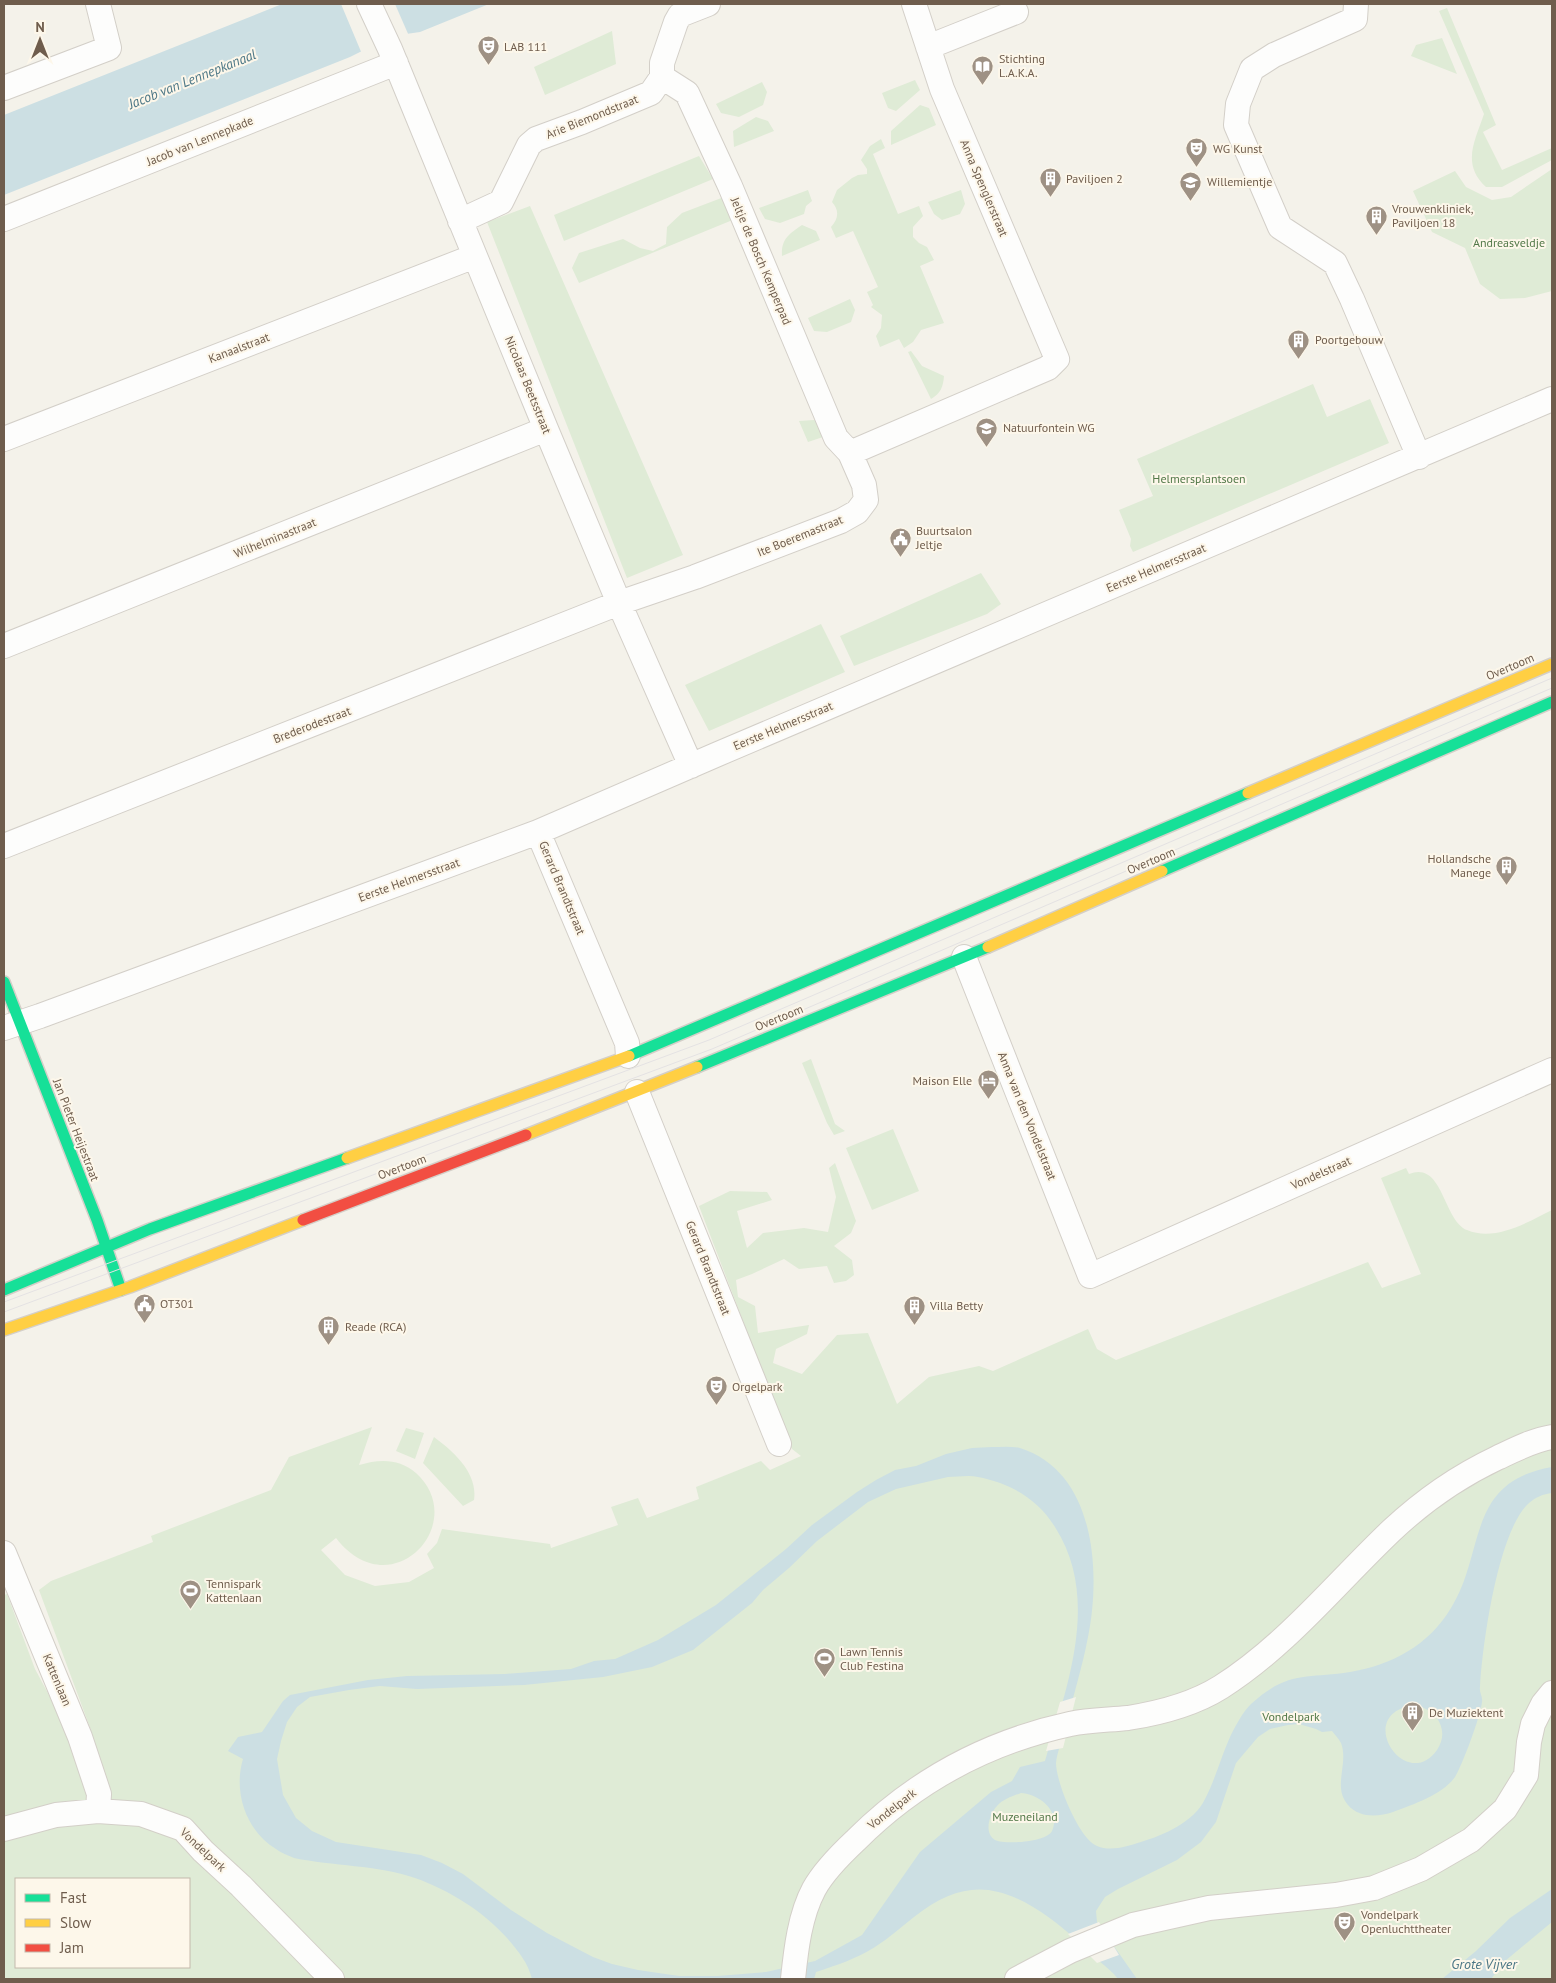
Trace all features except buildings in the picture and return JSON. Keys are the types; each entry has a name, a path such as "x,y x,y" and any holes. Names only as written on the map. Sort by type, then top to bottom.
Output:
{"main road":[{"name":"Overtoom","path":"4,1290 150,1229 628,1056 1552,664"},
{"name":"Overtoom","path":"4,1330 121,1290 637,1092 964,957 1552,702"},
{"name":"Jan Pieter Heijestraat","path":"4,982 12,1025 97,1220 121,1290"}],"street":[{"path":"4,88 110,48 98,4"},
{"name":"Nicolaas Beetsstraat","path":"369,4 393,56 619,603 691,766"},
{"path":"662,77 662,63 680,15 708,4"},
{"name":"Anna Spenglerstraat","path":"850,453 1048,368 1057,359 946,98 914,4"},
{"path":"928,47 1016,12"},
{"path":"1355,12 1274,55 1252,69 1238,104 1236,125 1280,227 1335,263 1419,457"},
{"name":"Jacob van Lennepkade","path":"4,219 393,56"},
{"name":"Arie Biemondstraat","path":"460,221 501,202 529,145 536,139 651,93 662,77"},
{"name":"Jeltje de Bosch Kemperpad","path":"662,77 686,93 730,186 836,438 850,453"},
{"name":"Kanaalstraat","path":"4,439 475,256"},
{"name":"Eerste Helmersstraat","path":"12,1025 538,832 1552,399"},
{"name":"Wilhelminastraat","path":"4,646 546,429"},
{"name":"Ite Boeremastraat","path":"619,603 750,556 841,521 857,512 866,500 864,485 850,453"},
{"name":"Brederodestraat","path":"4,846 619,603"},
{"name":"Gerard Brandtstraat","path":"538,832 627,1043 628,1056"},
{"name":"Anna van den Vondelstraat","path":"964,957 1090,1276"},
{"name":"Vondelstraat","path":"1090,1276 1552,1070"},
{"name":"Gerard Brandtstraat","path":"637,1092 779,1444"},
{"name":"Vondelpark","path":"794,1972 802,1922 814,1889 844,1851 865,1830 949,1768 999,1745 1044,1731 1072,1724 1129,1718 1164,1711 1220,1688 1278,1643 1392,1530 1429,1499 1474,1469 1509,1452 1552,1437"},
{"name":"Kattenlaan","path":"4,1553 80,1738 99,1794 98,1810"},
{"path":"1017,1979 1077,1948 1133,1925 1209,1908 1336,1895 1374,1888 1421,1869 1470,1840 1505,1810 1526,1775 1529,1742 1533,1724 1542,1704 1552,1693"},
{"name":"Vondelpark","path":"4,1830 56,1814 98,1810 141,1814 183,1829 332,1979"}],"green space":[{"path":"1447,8 1496,125 1483,132 1502,170 1552,148 1552,160 1502,187 1486,187 1474,170 1472,152 1484,114 1439,11"},
{"path":"612,31 616,64 545,95 534,67"},
{"path":"1442,38 1457,74 1411,56 1416,45"},
{"path":"915,80 920,90 896,111 888,108 882,93"},
{"path":"762,82 767,92 763,105 739,117 721,113 716,104"},
{"path":"920,105 929,108 936,125 891,145 891,131"},
{"path":"756,117 768,121 774,131 734,147 733,131"},
{"path":"881,139 885,148 873,154 898,214 919,206 923,216 913,227 913,237 927,247 934,260 920,266 944,323 921,330 913,342 904,348 899,339 880,347 876,336 881,328 882,315 871,307 873,305 867,292 878,287 853,231 836,238 831,227 837,215 832,202 837,190 852,178 867,174 867,169 861,160 870,146"},
{"path":"699,156 713,179 564,241 554,215"},
{"name":"Andreasveldje","path":"1552,169 1552,291 1525,298 1500,299 1480,284 1465,248 1432,232 1413,191 1455,171 1466,187 1492,200 1511,197"},
{"path":"808,190 812,201 806,206 804,214 780,223 765,219 759,208"},
{"path":"961,190 965,204 960,214 942,220 934,214 928,202"},
{"path":"724,197 735,219 579,283 572,268 579,253 623,239 640,248 653,251 666,244 667,227 682,213"},
{"path":"530,206 683,555 627,578 487,222"},
{"path":"802,225 816,231 820,240 782,256 784,241"},
{"path":"850,299 855,310 851,322 827,332 814,331 808,318"},
{"path":"911,351 922,366 944,376 941,389 931,399 908,352"},
{"name":"Helmersplantsoen","path":"1313,384 1327,417 1370,399 1389,443 1133,552 1130,546 1131,539 1119,510 1153,496 1137,459"},
{"path":"814,420 822,423 829,435 808,442 799,421"},
{"path":"981,573 1001,604 987,614 854,666 840,636"},
{"path":"821,624 845,672 709,731 685,685"},
{"path":"811,1059 835,1124 845,1131 834,1135 827,1123 802,1063"},
{"path":"893,1129 919,1191 872,1210 846,1148"},
{"name":"Vondelpark","path":"835,1163 856,1221 851,1233 834,1246 852,1260 854,1275 846,1281 834,1283 827,1266 799,1269 784,1259 736,1280 738,1297 755,1306 758,1333 809,1325 807,1334 776,1349 773,1363 802,1374 837,1335 868,1333 897,1404 929,1377 979,1366 993,1371 1088,1329 1097,1349 1116,1360 1368,1262 1382,1288 1421,1274 1381,1178 1406,1168 1409,1174 1420,1172 1429,1175 1436,1183 1459,1224 1467,1230 1489,1234 1500,1232 1522,1225 1552,1210 1552,1979 4,1979 4,1595 7,1594 35,1669 73,1740 92,1733 39,1590 51,1581 153,1542 151,1536 271,1490 289,1457 372,1427 359,1465 381,1461 396,1462 416,1473 431,1493 434,1514 429,1534 417,1551 400,1562 379,1565 357,1558 336,1538 321,1550 345,1575 375,1586 409,1582 434,1568 427,1554 437,1543 442,1529 550,1544 551,1548 618,1525 611,1507 638,1498 647,1518 699,1499 696,1487 761,1461 770,1470 801,1456 792,1449 699,1206 730,1191 767,1192 772,1200 737,1211 747,1248 763,1233 804,1228 828,1232 836,1197 829,1168"},
{"path":"406,1428 424,1433 415,1459 396,1451"},
{"path":"434,1437 463,1464 472,1481 474,1500 463,1506 423,1463"}],"water":[{"name":"Jacob van Lennepkanaal","path":"282,4 489,4 420,32 406,34 360,52 4,195 4,115"},
{"path":"1017,1447 1045,1460 1065,1479 1078,1501 1087,1528 1092,1555 1094,1584 1092,1611 1083,1661 1056,1763 1064,1796 1076,1822 1090,1841 1102,1848 1125,1847 1159,1836 1186,1821 1194,1814 1209,1792 1239,1719 1251,1704 1264,1693 1287,1681 1298,1678 1350,1672 1380,1664 1408,1651 1432,1633 1451,1608 1462,1586 1482,1522 1491,1503 1504,1487 1524,1475 1552,1467 1552,1493 1540,1496 1529,1503 1518,1517 1500,1563 1484,1645 1480,1689 1481,1709 1471,1740 1455,1777 1443,1789 1410,1806 1381,1815 1363,1814 1352,1809 1343,1798 1341,1783 1343,1751 1341,1743 1332,1731 1322,1732 1299,1724 1270,1729 1258,1737 1236,1763 1216,1822 1201,1842 1177,1860 1105,1897 1096,1911 1097,1922 1137,1979 1118,1979 1063,1929 1033,1907 999,1892 982,1890 949,1895 932,1904 875,1947 854,1958 816,1972 814,1979 532,1979 519,1952 498,1928 476,1910 453,1895 428,1883 401,1874 294,1858 280,1852 266,1841 250,1821 241,1797 240,1772 243,1759 228,1751 238,1737 262,1732 283,1701 290,1695 368,1680 407,1676 505,1674 571,1669 594,1661 615,1659 658,1640 716,1605 786,1549 812,1525 876,1480 895,1470 916,1466 946,1454 972,1448","holes":["948,1477 978,1477 1012,1488 1032,1500 1055,1527 1069,1555 1076,1583 1078,1613 1076,1643 1062,1703 1045,1761 1020,1767 1012,1781 991,1792 920,1852 862,1935 815,1961 766,1972 718,1976 679,1976 612,1964 593,1957 547,1933 511,1910 463,1874 442,1863 421,1855 336,1842 312,1831 296,1818 283,1795 277,1759 281,1741 287,1722 297,1707 310,1697 380,1686 417,1689 524,1685 603,1677 652,1667 693,1650 752,1603 763,1590 817,1541 868,1502 896,1489","1414,1705 1428,1710 1439,1721 1442,1735 1441,1742 1437,1750 1425,1761 1412,1763 1400,1757 1391,1747 1386,1735 1387,1722 1396,1711","1021,1793 1028,1794 1046,1804 1051,1810 1054,1823 1049,1835 1034,1840 1007,1842 1000,1842 991,1837 989,1823 992,1813 1002,1801"]},
{"name":"Grote Vijver","path":"1552,1889 1552,1922 1505,1961 1491,1979 1442,1979 1476,1951 1510,1918"}],"pier":[{"path":"341,4 395,4 409,36 362,54"},
{"path":"1076,1697 1063,1748 1046,1751 1060,1702"},
{"path":"1099,1922 1119,1955 1097,1963 1068,1934"}],"tram line":[{"path":"4,1302 709,1040 1552,678"},
{"path":"4,1312 712,1049 1552,688"}],"traffic: fast":[{"path":"1162,871 1552,702"},
{"path":"629,1056 1248,793"},
{"path":"697,1067 988,947"},
{"path":"4,982 97,1220 121,1290"},
{"path":"4,1290 150,1229 347,1158"}],"traffic: slow":[{"path":"1248,793 1552,664"},
{"path":"988,947 1162,871"},
{"path":"347,1158 629,1056"},
{"path":"526,1135 697,1067"},
{"path":"4,1330 130,1287 303,1220"}],"traffic: jam":[{"path":"303,1220 526,1135"}],"place":[{"name":"LAB 111","path":"488,66"},
{"name":"Stichting L.A.K.A.","path":"983,85"},
{"name":"WG Kunst","path":"1197,168"},
{"name":"Paviljoen 2","path":"1050,198"},
{"name":"Willemientje","path":"1191,201"},
{"name":"Vrouwenkliniek, Paviljoen 18","path":"1376,235"},
{"name":"Poortgebouw","path":"1299,359"},
{"name":"Natuurfontein WG","path":"987,447"},
{"name":"Buurtsalon Jeltje","path":"900,557"},
{"name":"Hollandsche Manege","path":"1507,885"},
{"name":"Maison Elle","path":"988,1100"},
{"name":"OT301","path":"144,1323"},
{"name":"Villa Betty","path":"914,1325"},
{"name":"Reade (RCA)","path":"329,1346"},
{"name":"Orgelpark","path":"716,1406"},
{"name":"Tennispark Kattenlaan","path":"190,1610"},
{"name":"Lawn Tennis Club Festina","path":"824,1678"},
{"name":"De Muziektent","path":"1413,1732"},
{"name":"Vondelpark Openluchttheater","path":"1345,1941"}],"park label":[{"name":"Muzeneiland","path":"1025,1817"}]}
